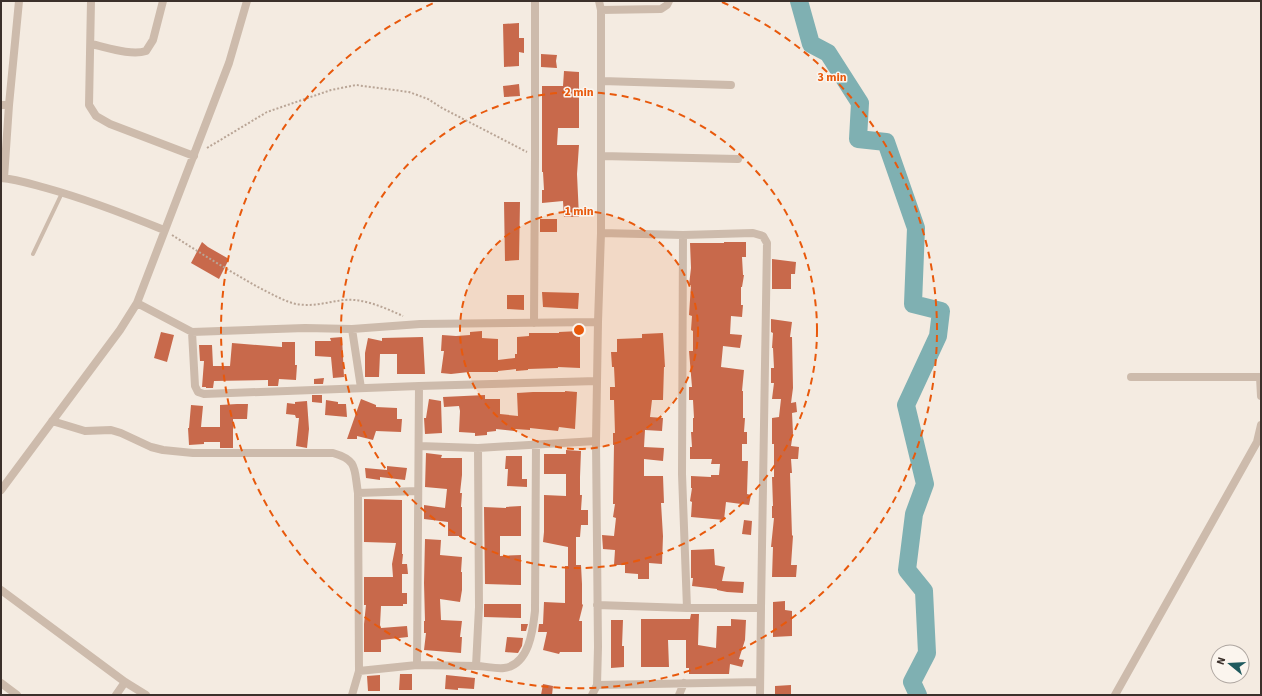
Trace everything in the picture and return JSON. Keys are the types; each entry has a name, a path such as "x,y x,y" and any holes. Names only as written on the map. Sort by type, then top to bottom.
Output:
{"street":[{"path":"19,1 5,105 2,178 63,192 164,230"},
{"path":"91,1 89,105 96,116 110,124 194,156"},
{"path":"91,44 130,52 140,53 146,51 153,40 163,1"},
{"path":"1,490 120,330 137,303 229,63 247,1"},
{"path":"534,323 535,1"},
{"path":"592,695 597,685 596,441 601,233 602,81 601,10 599,1"},
{"path":"601,10 661,9 667,5 669,1"},
{"path":"602,81 731,85"},
{"path":"601,156 738,159"},
{"path":"601,233 683,235 753,233 763,236 767,243 760,695"},
{"path":"683,235 682,474 687,608"},
{"path":"137,303 192,332 305,328 352,329 420,324 598,322"},
{"path":"352,329 361,388"},
{"path":"192,332 195,386 198,392 204,394 597,381"},
{"path":"1131,377 1261,377 1261,396"},
{"path":"417,665 417,491 419,386"},
{"path":"52,421 85,431 111,430 122,433 151,447 163,450 193,453 333,453 344,456 351,461 355,470 358,492 359,671 352,695"},
{"path":"1115,695 1257,442 1261,425"},
{"path":"419,446 478,448 596,441"},
{"path":"359,671 417,665 504,668 513,665 520,660 527,647 534,627 536,444"},
{"path":"476,666 479,607 478,448"},
{"path":"358,492 417,491"},
{"path":"1,590 125,682 146,695"},
{"path":"597,605 687,608 761,608"},
{"path":"116,695 125,682"},
{"path":"597,685 760,682"},
{"path":"1,683 17,695"},
{"path":"679,695 684,683"}],"lane":[{"path":"33,254 63,192"}],"path":[{"path":"194,156 267,112 331,90 356,85 408,92 428,99 442,108 535,156"},
{"path":"164,230 239,276 280,298 294,303 318,305 345,300 361,301 386,309 406,318"}],"building":[{"path":"519,23 519,38 524,38 524,53 519,52 519,66 504,67 503,24"},
{"path":"541,54 557,55 557,68 541,67"},
{"path":"564,71 579,72 579,128 558,128 557,145 579,145 577,174 579,217 564,217 563,201 542,203 542,190 544,190 542,172 542,86 563,86"},
{"path":"519,84 520,96 504,97 503,86"},
{"path":"504,202 520,202 519,260 505,261"},
{"path":"540,219 557,219 557,232 540,232"},
{"path":"202,242 229,259 219,279 191,263"},
{"path":"746,242 746,257 742,257 744,275 741,287 741,305 743,305 742,317 731,316 730,334 742,335 740,348 723,346 721,367 744,370 742,391 743,418 745,418 744,432 747,432 747,444 742,444 742,461 748,461 747,494 751,495 749,505 726,502 724,520 691,517 691,476 711,477 711,475 719,475 720,464 711,464 712,459 690,459 690,447 692,447 691,432 693,432 694,418 693,400 689,400 689,387 692,387 689,351 693,351 693,331 691,330 692,316 689,315 691,285 689,285 691,268 690,243"},
{"path":"772,259 796,262 795,274 791,274 791,289 772,289"},
{"path":"542,292 579,293 578,309 543,307"},
{"path":"507,295 524,295 524,310 507,309"},
{"path":"771,319 792,322 790,337 792,337 793,388 791,403 796,402 797,412 792,413 793,433 791,446 799,447 798,459 791,459 792,473 790,473 793,536 791,565 797,565 796,577 772,577 773,547 771,547 774,518 772,518 772,477 774,477 774,444 772,444 772,418 779,417 781,399 772,399 774,383 771,383 771,368 774,368"},
{"path":"482,331 482,338 498,339 498,360 515,358 515,354 517,354 517,337 529,336 529,333 580,331 580,368 558,367 516,371 516,369 498,372 441,373 444,351 441,351 442,335 470,335 470,332"},
{"path":"161,332 174,335 167,362 154,358"},
{"path":"663,333 665,367 663,400 652,400 650,417 663,418 662,431 645,430 644,447 664,448 663,461 644,459 644,476 663,476 664,503 661,503 663,536 662,564 649,563 649,579 638,579 638,574 625,573 625,565 614,565 615,550 603,549 602,535 614,536 616,518 613,517 615,504 613,504 613,433 615,433 614,400 610,400 610,387 615,387 614,367 612,367 611,352 617,352 617,339 642,338 642,334"},
{"path":"342,337 344,377 333,378 331,357 315,356 315,341 331,341 330,338"},
{"path":"423,337 425,374 397,374 397,354 380,354 379,377 365,377 365,353 368,338 382,341 382,338"},
{"path":"282,342 295,342 295,365 297,365 296,380 279,379 278,386 268,386 268,380 214,381 213,388 202,387 204,361 200,361 199,345 212,345 213,366 230,366 232,343 282,347"},
{"path":"324,378 323,384 314,384 314,379"},
{"path":"577,392 575,429 559,427 558,431 530,428 530,430 515,429 514,431 496,429 496,431 487,432 487,435 475,436 475,433 459,432 459,406 444,407 443,397 485,395 485,399 500,399 500,414 518,416 517,393"},
{"path":"312,395 322,395 322,403 312,402"},
{"path":"361,399 376,405 376,407 397,408 397,419 402,419 401,432 376,431 373,440 357,436 357,439 347,439"},
{"path":"429,399 441,401 442,433 425,434 424,418 426,418"},
{"path":"326,400 338,402 338,404 346,404 347,417 325,415"},
{"path":"307,401 309,429 307,448 296,446 299,418 296,418 295,415 286,414 287,403 295,404 295,402"},
{"path":"248,404 247,419 233,419 233,448 220,448 220,442 204,442 204,444 189,445 188,428 191,405 203,406 201,427 220,427 220,405"},
{"path":"566,450 581,451 581,510 588,510 588,525 581,525 580,537 576,537 576,565 581,565 582,584 583,605 579,621 582,621 582,652 560,652 559,654 543,650 547,632 538,632 539,624 543,624 544,602 565,603 565,566 568,566 568,547 543,542 544,495 566,496 566,474 544,474 544,454 566,454"},
{"path":"426,453 442,455 441,458 462,458 460,493 462,493 462,536 448,536 448,522 424,519 424,505 445,508 447,489 425,487"},
{"path":"506,456 522,456 522,479 527,479 527,487 507,486 508,469 505,469"},
{"path":"387,466 407,468 405,480 380,477 380,480 366,478 365,468 387,470"},
{"path":"364,499 402,500 402,564 407,564 408,574 402,574 402,593 407,593 407,604 403,604 403,606 381,606 380,625 381,628 407,626 408,637 381,640 381,652 364,652 366,605 364,605 364,577 393,577 392,564 396,543 364,542"},
{"path":"521,506 521,536 500,536 500,556 521,555 521,585 485,584 484,507 506,508"},
{"path":"744,520 752,521 751,535 742,534"},
{"path":"425,539 441,540 440,555 462,557 462,590 460,602 440,599 441,620 462,621 460,637 462,637 461,653 424,650 426,633 424,633"},
{"path":"714,549 715,565 725,567 722,581 744,582 743,593 692,586 693,578 691,578 691,550"},
{"path":"785,601 785,610 792,611 792,636 773,637 773,602"},
{"path":"484,604 521,604 521,618 484,617"},
{"path":"691,614 699,614 698,645 716,648 717,626 731,626 731,619 746,620 745,640 739,659 744,660 742,667 730,664 729,674 689,674 689,668 686,668 686,640 668,640 669,667 641,667 641,619 690,619"},
{"path":"611,620 623,620 622,646 624,646 624,667 611,668"},
{"path":"521,624 528,624 526,631 521,631"},
{"path":"507,637 523,638 522,646 518,653 505,652"},
{"path":"400,674 412,674 412,690 399,690"},
{"path":"380,675 380,691 368,691 367,676"},
{"path":"446,675 475,678 474,689 445,689"},
{"path":"543,684 553,686 552,695 541,695"},
{"path":"791,685 791,695 775,695 775,686"}],"waterway":[{"path":"799,1 811,44 828,53 860,103 858,139 886,142 916,228 913,304 941,311 938,336 906,405 925,484 914,514 907,570 924,591 927,653 912,682 918,695"}]}
